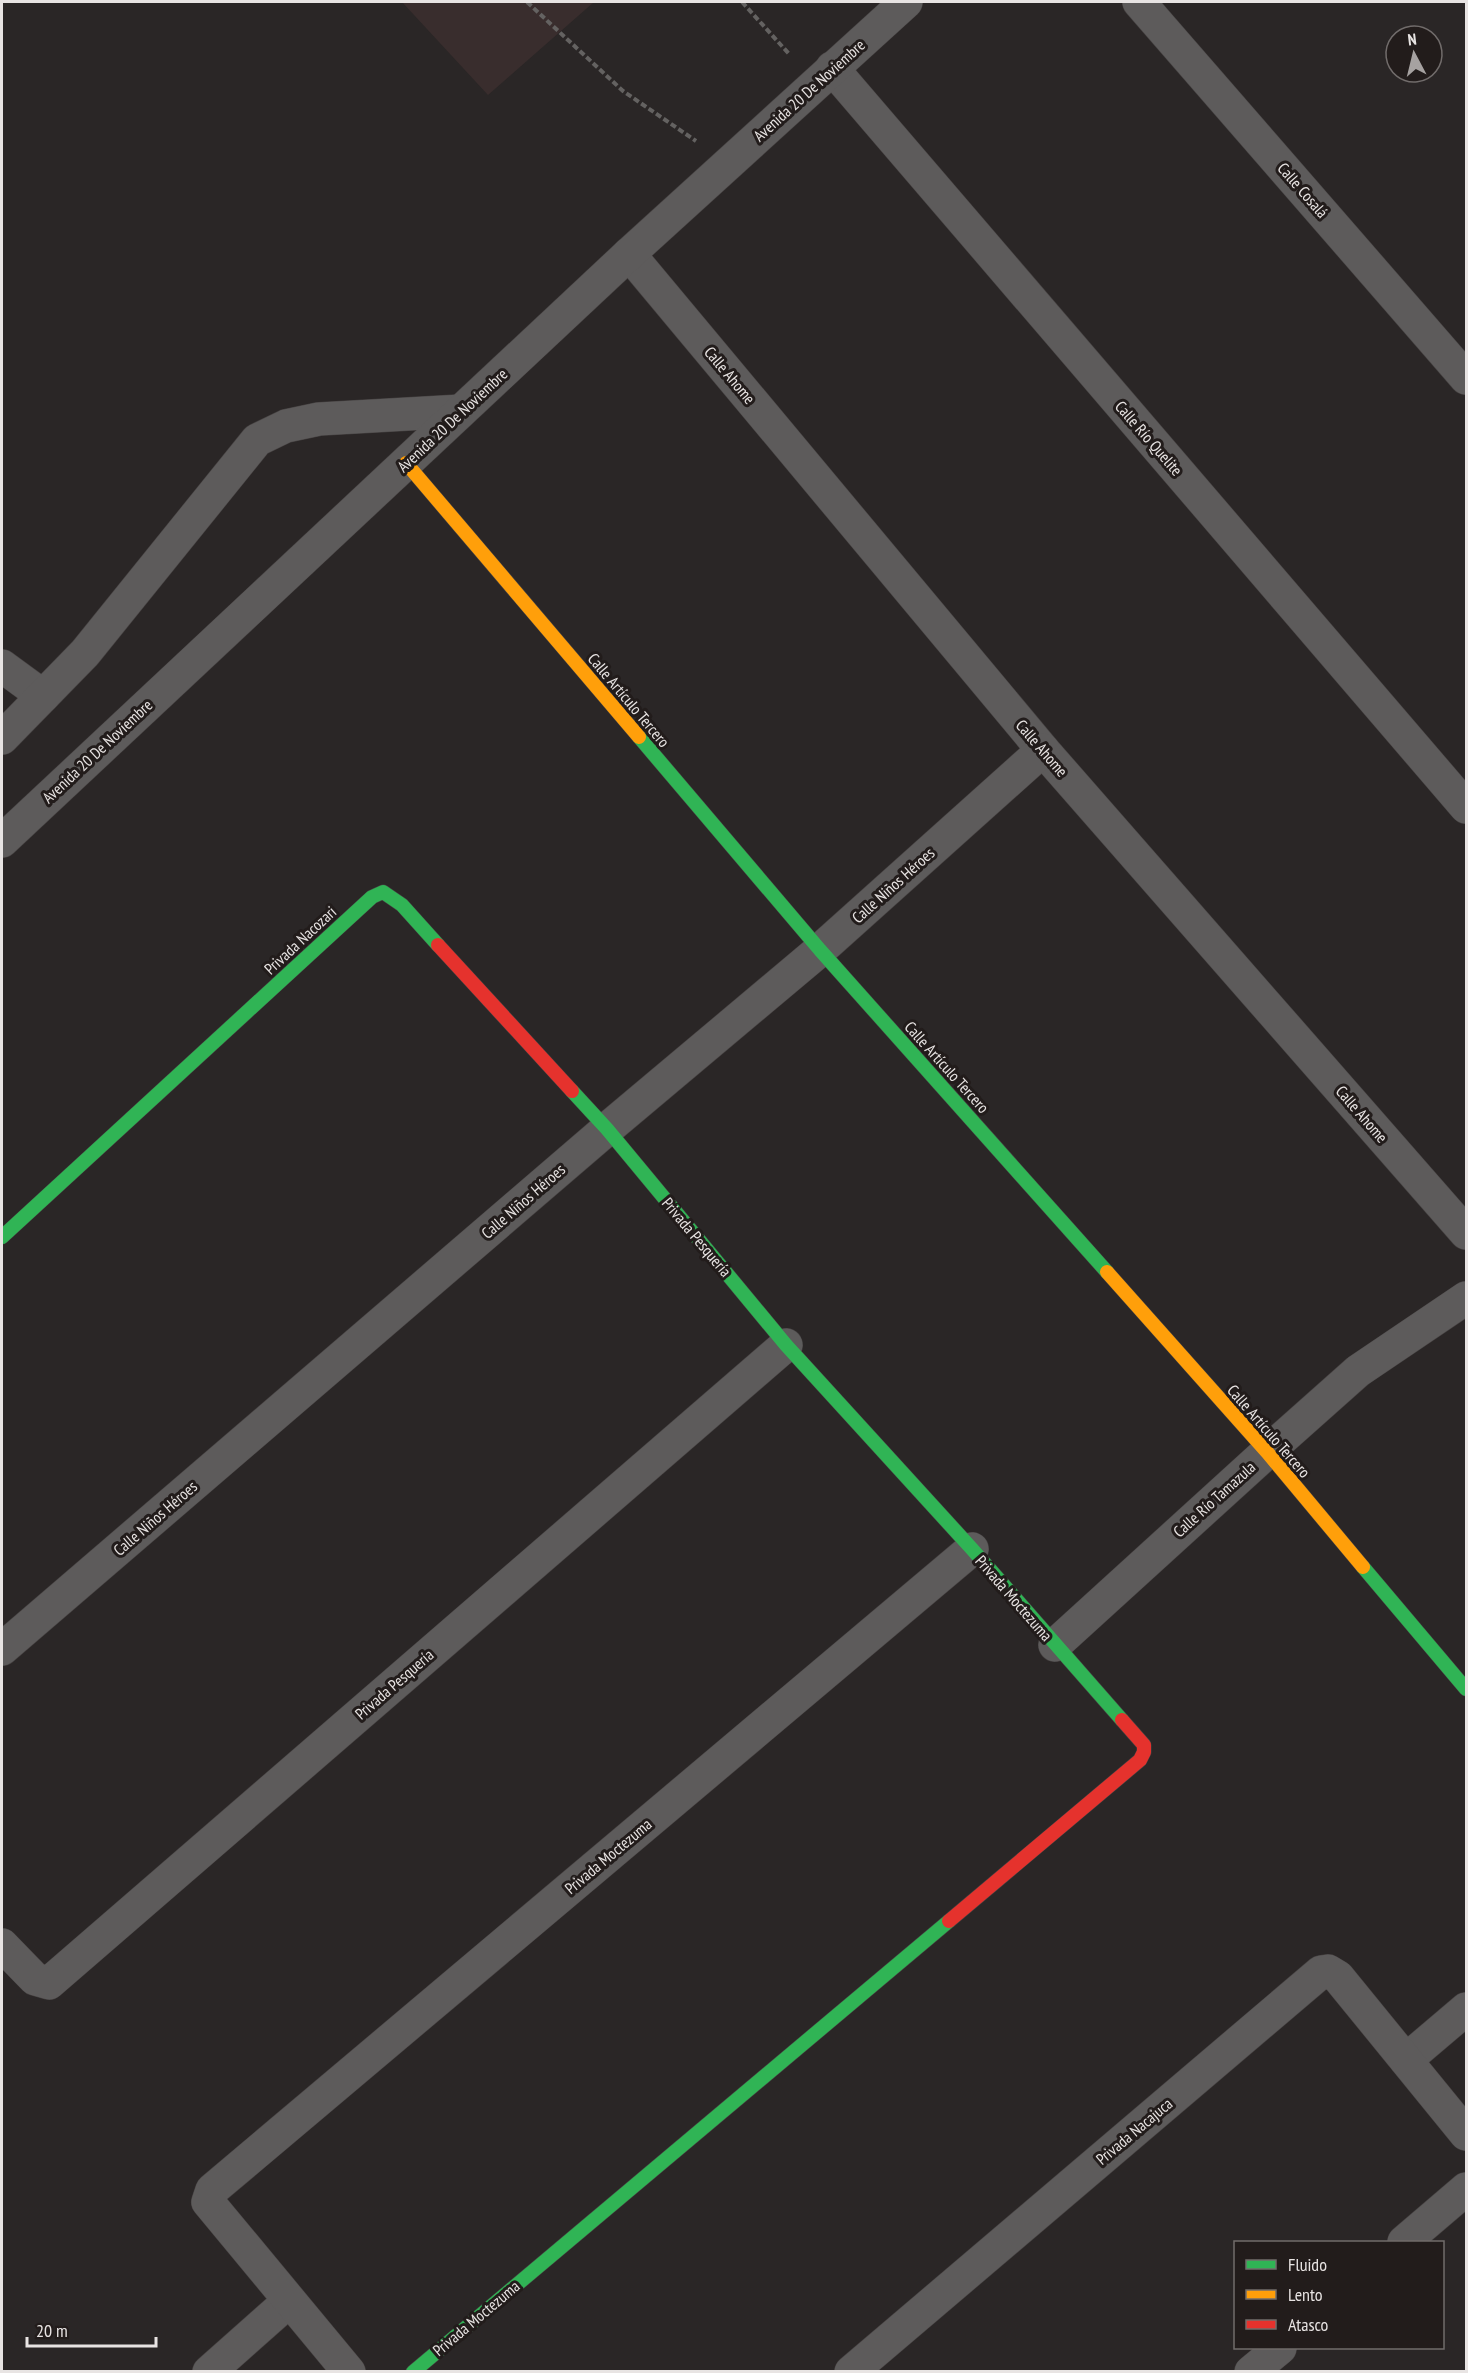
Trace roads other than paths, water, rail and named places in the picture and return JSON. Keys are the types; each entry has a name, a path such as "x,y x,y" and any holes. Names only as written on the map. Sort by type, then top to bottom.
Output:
{"street":[{"name":"Avenida 20 De Noviembre","path":"2,841 629,254 906,2"},
{"name":"Calle Cosalá","path":"1139,2 1467,378"},
{"name":"Calle Río Quelite","path":"823,76 1467,807"},
{"name":"Calle Ahome","path":"629,254 1043,750 1467,1233"},
{"path":"2,738 86,652 257,440 286,426 320,419 461,411"},
{"name":"Calle Artículo Tercero","path":"406,464 820,950 1267,1452 1467,1689"},
{"path":"2,666 43,696"},
{"name":"Calle Niños Héroes","path":"2,1649 607,1129 820,950 1043,750"},
{"name":"Privada Nacozari","path":"2,1237 372,897 383,892 402,904 607,1129"},
{"name":"Privada Pesquería","path":"607,1129 786,1345 972,1549"},
{"name":"Calle Río Tamazula","path":"1055,1645 1358,1371 1467,1298"},
{"name":"Privada Pesquería","path":"2,1945 35,1979 50,1983 786,1345"},
{"name":"Privada Moctezuma","path":"349,2372 208,2202 212,2190 972,1549 1144,1745 1144,1752 1140,1760 412,2372"},
{"name":"Privada Nacajuca","path":"851,2372 1321,1972 1328,1971 1338,1977 1467,2134"},
{"path":"1406,2060 1467,2009"},
{"path":"1405,2241 1467,2189"},
{"path":"209,2372 289,2301"},
{"path":"1251,2372 1279,2349"}]}
